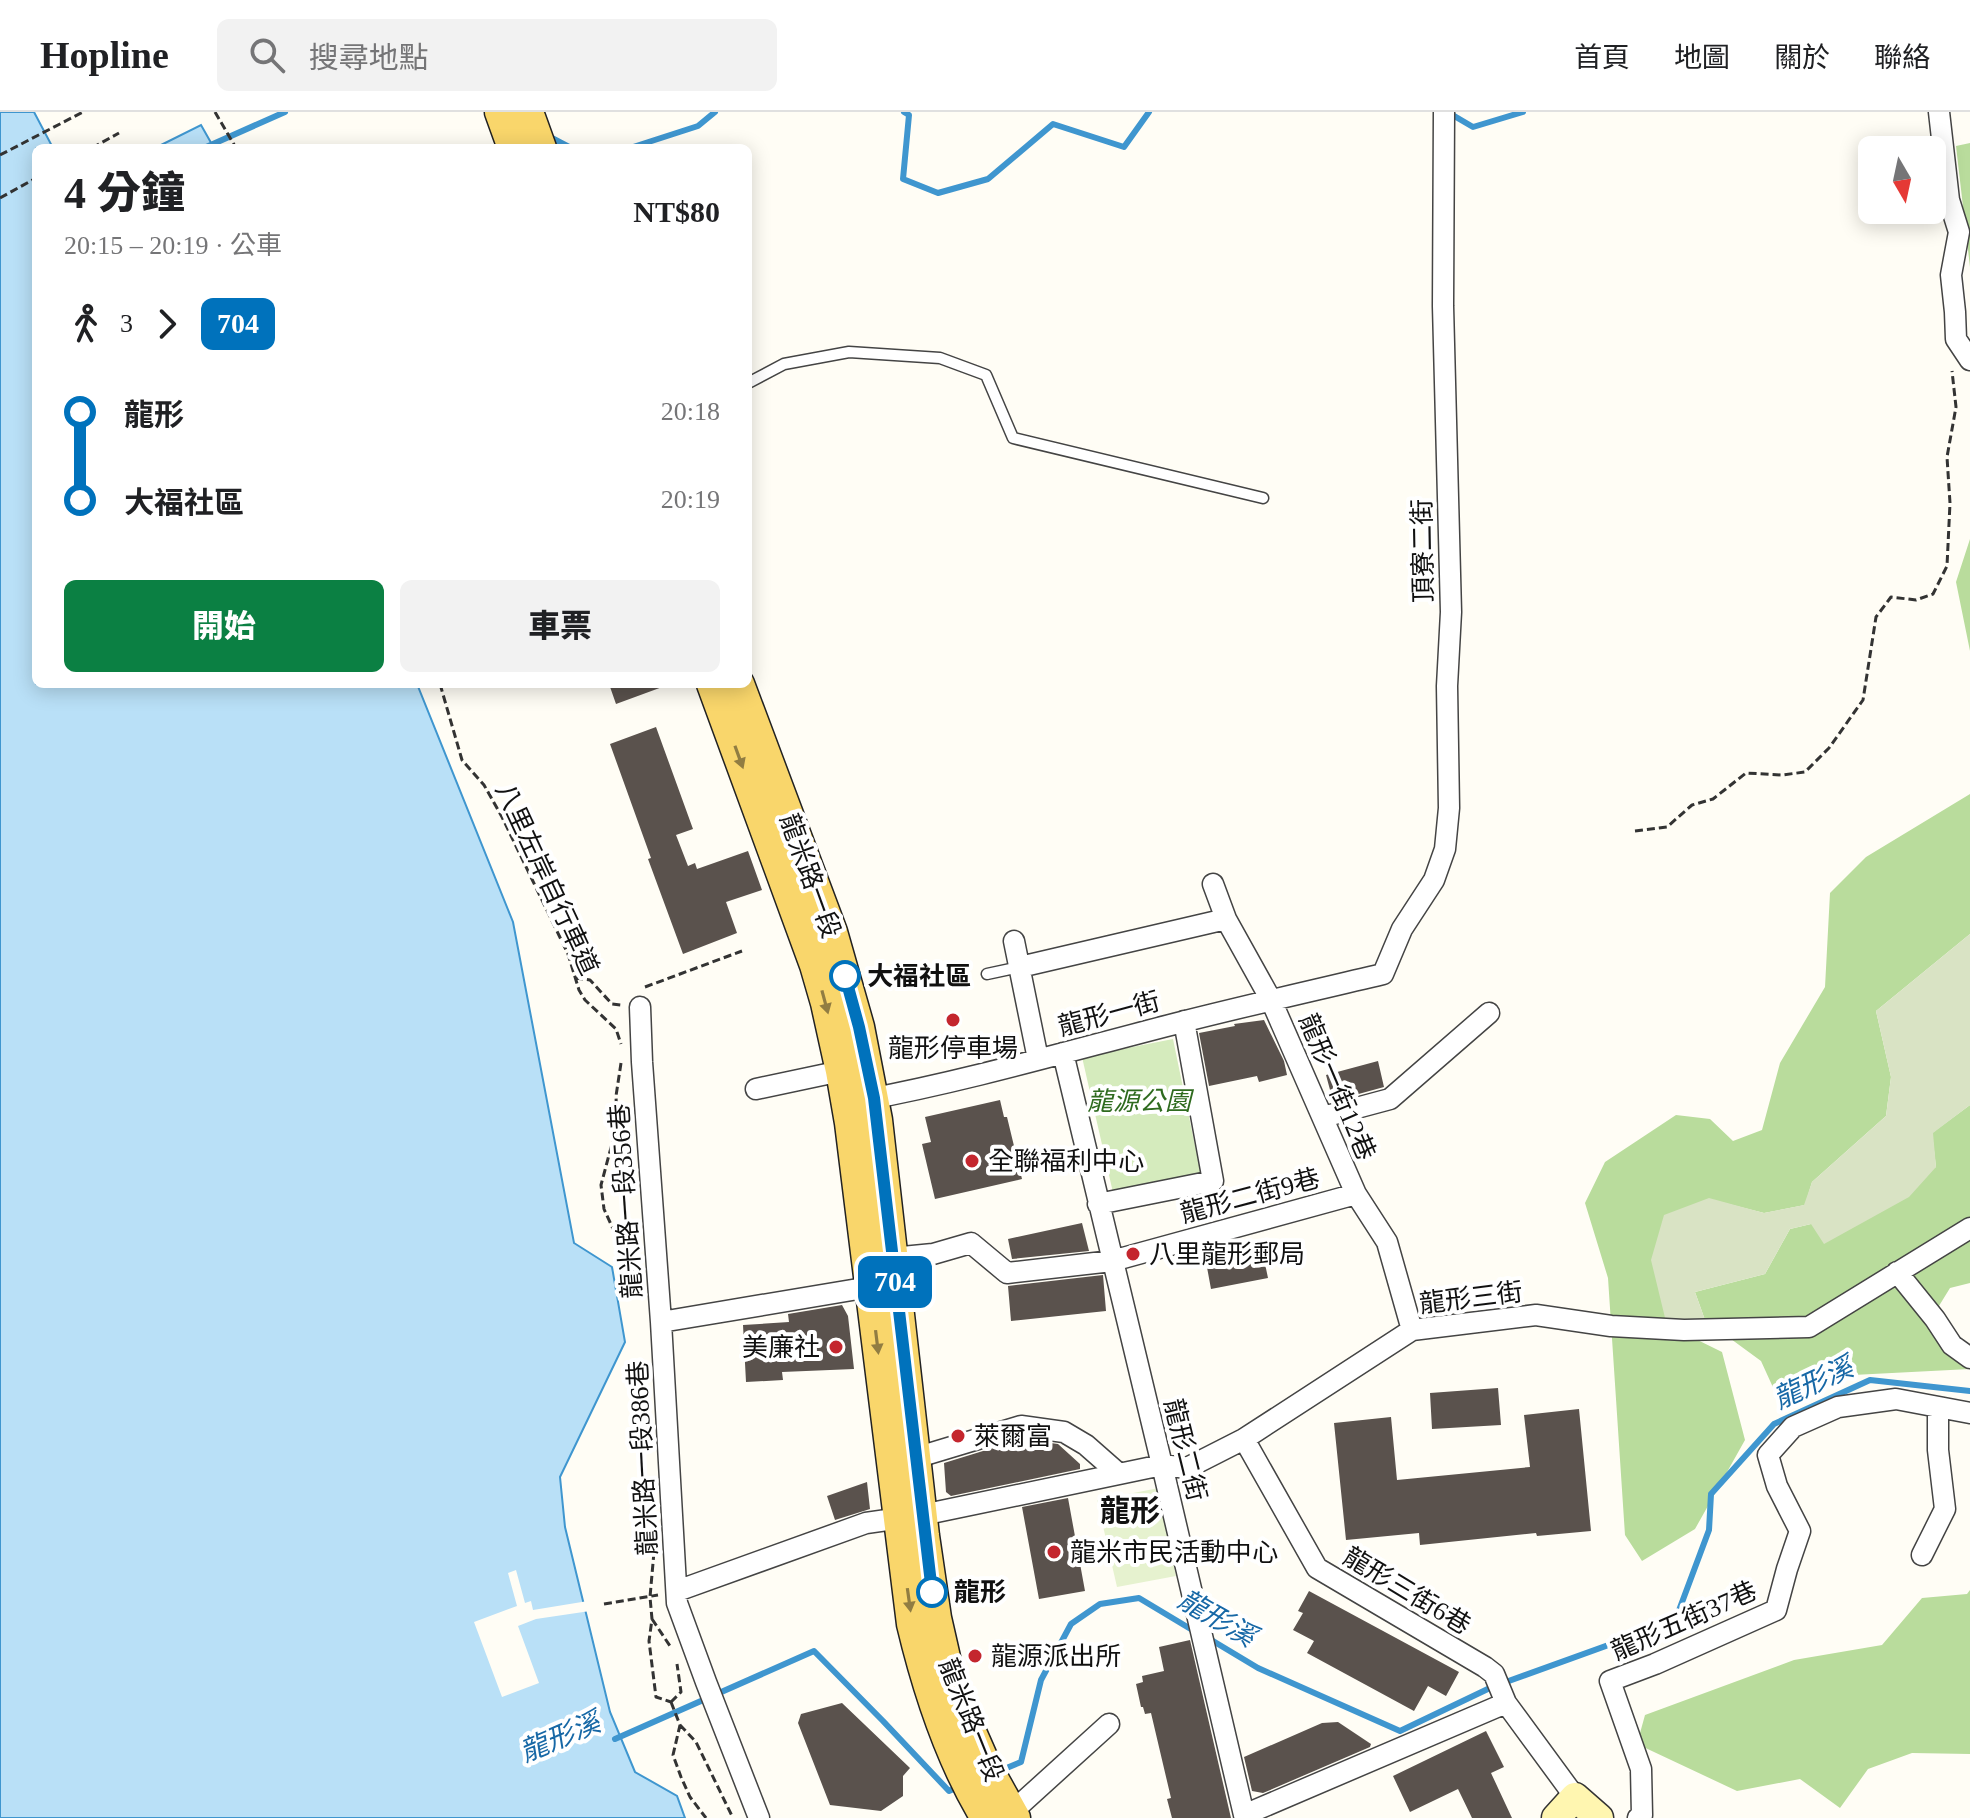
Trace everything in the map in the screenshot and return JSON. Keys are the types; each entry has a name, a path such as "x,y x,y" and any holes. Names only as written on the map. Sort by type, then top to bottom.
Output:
{"main road":[{"path":"500,112 512,144"},
{"path":"528,112 540,144"},
{"name":"龍米路一段","path":"713,688 815,965 841,1071 861,1100 892,1258 915,1458 910,1516"},
{"name":"龍米路一段","path":"740,688 832,932 859,1027 870,1287 910,1516 946,1662 952,1718 973,1768 999,1810"}],"street":[{"name":"頂寮二街","path":"1383,974 1402,929 1434,880 1445,849 1449,808 1447,686 1451,612 1443,306 1444,112"},
{"path":"1939,112 1949,200 1959,232 1951,275 1956,339 1970,360"},
{"name":"龍形一街12巷","path":"1213,884 1226,919 1271,1000 1356,1194 1387,1242 1412,1330"},
{"path":"1020,967 1226,919"},
{"path":"1014,941 1038,1059"},
{"name":"龍形一街","path":"861,1100 1383,974"},
{"name":"龍米路一段356巷","path":"640,1007 661,1322 870,1287"},
{"path":"1323,1117 1390,1099 1489,1013"},
{"path":"1098,1204 1213,1181 1184,1021"},
{"name":"龍形二街","path":"1063,1053 1244,1815 1505,1699"},
{"path":"756,1089 841,1071"},
{"name":"龍形二街9巷","path":"892,1258 933,1254 971,1243 1007,1273 1112,1261 1356,1194"},
{"name":"龍形三街","path":"910,1516 1162,1465 1187,1468 1244,1439 1412,1330 1536,1315 1611,1326 1684,1330 1809,1327 1970,1228"},
{"path":"1897,1272 1952,1345 1970,1358"},
{"name":"龍米路一段386巷","path":"661,1322 677,1603 759,1818"},
{"name":"龍形五街37巷","path":"1638,1818 1642,1815 1641,1769 1610,1681 1776,1610 1800,1531 1777,1486 1768,1455 1793,1427 1838,1407 1896,1399 1970,1413"},
{"path":"1922,1555 1945,1509 1938,1450 1938,1407"},
{"path":"915,1458 1021,1426 1064,1432 1086,1445 1119,1474"},
{"name":"龍形三街6巷","path":"1244,1439 1317,1568 1494,1674 1566,1808"},
{"name":"龍米路一段386巷","path":"677,1591 866,1523 910,1516"},
{"path":"999,1810 1109,1724"},
{"path":"1566,1808 1599,1818"}],"lane":[{"path":"752,381 784,364 849,352 940,358 986,375 1013,438 1263,498"},
{"path":"987,974 1020,967"}],"path":[{"path":"0,155 83,112"},
{"path":"215,112 234,144"},
{"path":"99,144 119,133"},
{"path":"0,198 32,180"},
{"path":"1635,831 1667,827 1692,805 1713,799 1746,773 1782,775 1805,772 1829,748 1863,700 1876,617 1891,597 1916,600 1933,594 1947,566 1950,503 1947,457 1956,407 1952,372 1956,339"},
{"name":"八里左岸自行車道","path":"441,688 462,760 484,785 502,817 568,954 585,1000 616,1029 621,1052"},
{"path":"575,978 590,980 612,1004 640,1007 639,989 742,951"},
{"path":"622,1061 616,1096 617,1125 601,1185 604,1209 638,1285"},
{"path":"655,1548 649,1641 656,1697 671,1702"},
{"path":"604,1604 677,1591"},
{"path":"652,1619 675,1653 681,1692 671,1702"},
{"path":"671,1702 680,1725 696,1742 733,1818"},
{"path":"680,1725 673,1755 690,1797 706,1818"}],"green space":[{"path":"1970,143 1970,267 1956,146"},
{"path":"1970,539 1970,651 1956,582"},
{"path":"1970,794 1970,934 1876,1011 1891,1077 1886,1116 1812,1182 1805,1205 1764,1213 1709,1199 1667,1325 1722,1352 1745,1440 1695,1529 1642,1561 1625,1535 1608,1278 1585,1203 1605,1162 1676,1115 1710,1119 1733,1141 1762,1130 1780,1063 1825,987 1830,893 1866,857"},
{"path":"1970,934 1970,1105 1933,1133 1936,1167 1909,1197 1824,1244 1811,1224 1790,1229 1765,1274 1695,1292 1705,1320 1667,1326 1651,1260 1664,1215 1709,1198 1764,1213 1804,1205 1812,1182 1886,1116 1891,1077 1876,1011"},
{"name":"龍源公園","path":"1173,1039 1201,1175 1114,1197 1082,1057"},
{"path":"1970,1105 1970,1283 1950,1288 1934,1314 1970,1346 1970,1369 1853,1375 1781,1405 1761,1361 1705,1320 1695,1292 1765,1274 1790,1229 1811,1224 1936,1167 1932,1133"},
{"path":"1159,1488 1176,1576 1117,1587 1097,1500"},
{"path":"1970,1590 1970,1754 1912,1753 1868,1769 1840,1808 1800,1779 1737,1791 1637,1744 1645,1715 1794,1660 1882,1645 1922,1598 1967,1594"}],"water":[{"path":"0,112 34,112 51,144 32,144 32,688 419,688 513,922 574,1243 612,1267 625,1342 560,1477 565,1527 610,1712 635,1772 677,1796 685,1818 0,1818"},
{"path":"201,125 212,144 163,144"}],"pier":[{"path":"516,1570 525,1603 531,1601 533,1610 588,1601 590,1611 536,1619 518,1626 539,1683 502,1697 474,1622 517,1606 508,1573"}],"building":[{"path":"610,688 660,688 616,704"},
{"path":"656,727 693,829 676,835 688,866 695,863 697,869 748,851 762,890 726,902 737,933 683,954 610,744"},
{"path":"1264,1020 1284,1061 1287,1075 1259,1082 1257,1076 1209,1086 1199,1033"},
{"path":"1378,1061 1384,1087 1333,1101 1326,1075"},
{"name":"全聯福利中心","path":"1000,1100 1022,1179 935,1199 922,1144 931,1142 925,1117"},
{"path":"1082,1223 1089,1251 1012,1259 1008,1239"},
{"path":"1260,1240 1268,1278 1211,1289 1204,1251"},
{"path":"1103,1275 1106,1311 1011,1321 1008,1286"},
{"path":"842,1305 848,1316 854,1369 782,1372 783,1380 746,1382 743,1325 789,1322 788,1314"},
{"path":"1498,1388 1501,1425 1432,1429 1430,1393"},
{"path":"1579,1409 1591,1531 1537,1536 1536,1533 1420,1545 1419,1533 1346,1540 1334,1423 1391,1417 1397,1480 1530,1467 1524,1415"},
{"path":"1022,1439 1058,1444 1080,1464 1080,1469 951,1496 946,1492 944,1463"},
{"path":"867,1482 870,1509 835,1520 827,1496"},
{"name":"龍米市民活動中心","path":"1068,1498 1085,1591 1039,1599 1022,1507"},
{"path":"1309,1591 1459,1672 1446,1696 1428,1686 1414,1711 1307,1653 1314,1641 1293,1630 1303,1613 1298,1611"},
{"path":"1190,1640 1231,1818 1172,1818 1167,1799 1171,1798 1151,1713 1145,1714 1141,1707 1136,1684 1143,1682 1142,1676 1164,1671 1159,1647"},
{"path":"842,1703 910,1768 903,1776 903,1796 881,1811 830,1805 798,1723 801,1714"},
{"path":"1338,1722 1371,1744 1370,1747 1263,1793 1252,1791 1244,1757 1322,1723"},
{"path":"1486,1731 1504,1767 1491,1773 1512,1818 1472,1818 1458,1789 1410,1812 1393,1776"}],"waterway":[{"path":"213,144 285,112"},
{"path":"642,144 698,126 715,112"},
{"path":"904,112 909,115 903,179 938,193 988,179 1053,124 1124,147 1149,112"},
{"path":"1449,113 1473,127 1523,112"},
{"path":"550,137 563,144"},
{"name":"龍形溪","path":"1208,1638 1258,1668 1400,1731 1492,1687 1675,1621 1709,1530 1711,1494 1774,1424 1870,1380 1970,1391"},
{"name":"龍形溪","path":"997,1772 1021,1762 1041,1680 1071,1624 1100,1604 1139,1598 1194,1631"},
{"name":"龍形溪","path":"615,1739 814,1651 949,1791 961,1786"}],"bus line":[{"name":"704","path":"845,976 874,1098 932,1592"}],"place":[{"name":"大福社區","path":"845,976"},
{"name":"龍形停車場","path":"953,1020"},
{"name":"全聯福利中心","path":"972,1161"},
{"name":"八里龍形郵局","path":"1133,1254"},
{"name":"美廉社","path":"836,1347"},
{"name":"萊爾富","path":"958,1436"},
{"name":"龍米市民活動中心","path":"1054,1552"},
{"name":"龍形","path":"932,1592"},
{"name":"龍源派出所","path":"975,1656"}],"district":[{"name":"龍形","path":"1130,1510"}]}
